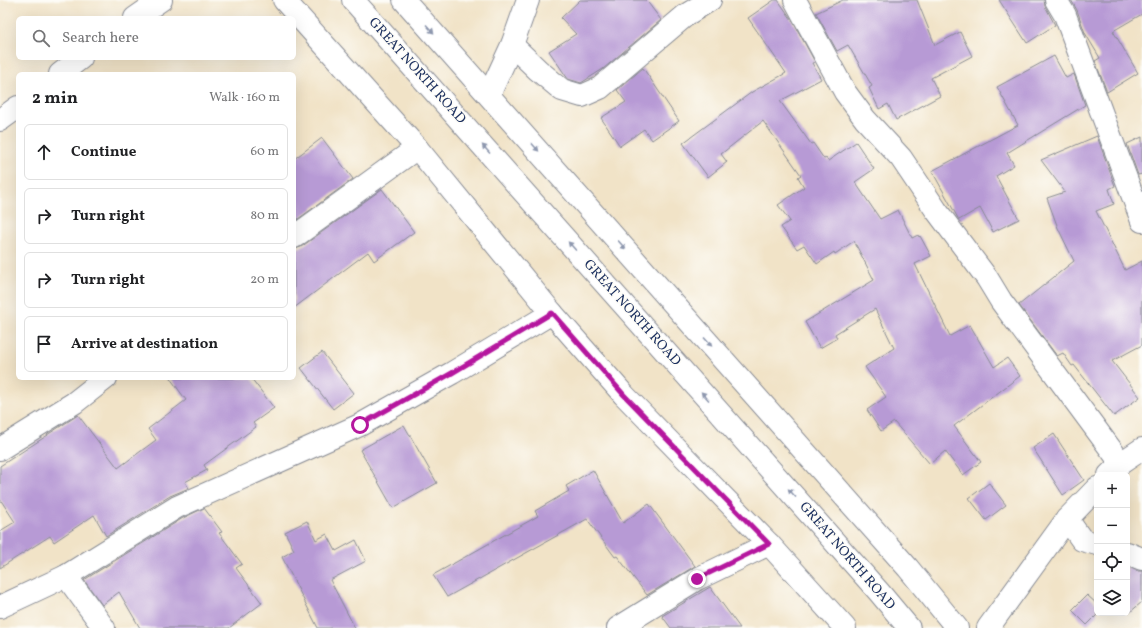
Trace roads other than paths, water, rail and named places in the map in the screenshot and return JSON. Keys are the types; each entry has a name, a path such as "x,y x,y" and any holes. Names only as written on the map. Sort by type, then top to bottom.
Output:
{"street":[{"path":"138,16 160,0"},
{"path":"284,0 416,148 552,313 624,395 769,544 845,628"},
{"name":"GREAT NORTH ROAD","path":"353,0 869,580 909,628"},
{"path":"404,0 908,568 957,628"},
{"path":"489,95 512,45 528,0"},
{"path":"512,45 562,90 582,96 600,88 686,15 710,0"},
{"path":"795,0 845,92 865,119 901,158 936,210 987,278 1001,302 1115,469 1142,449"},
{"path":"1056,0 1065,15 1142,221"},
{"path":"63,72 78,60"},
{"path":"0,120 16,108"},
{"path":"296,236 416,148"},
{"path":"0,607 66,576 178,508 360,425 452,373 552,313"},
{"path":"0,449 74,403 103,380"},
{"path":"988,628 1067,519 1094,491"},
{"path":"1067,519 1082,540 1094,543"},
{"path":"618,628 697,579 769,544"},
{"path":"1130,554 1142,559"},
{"path":"66,576 104,628"}]}
